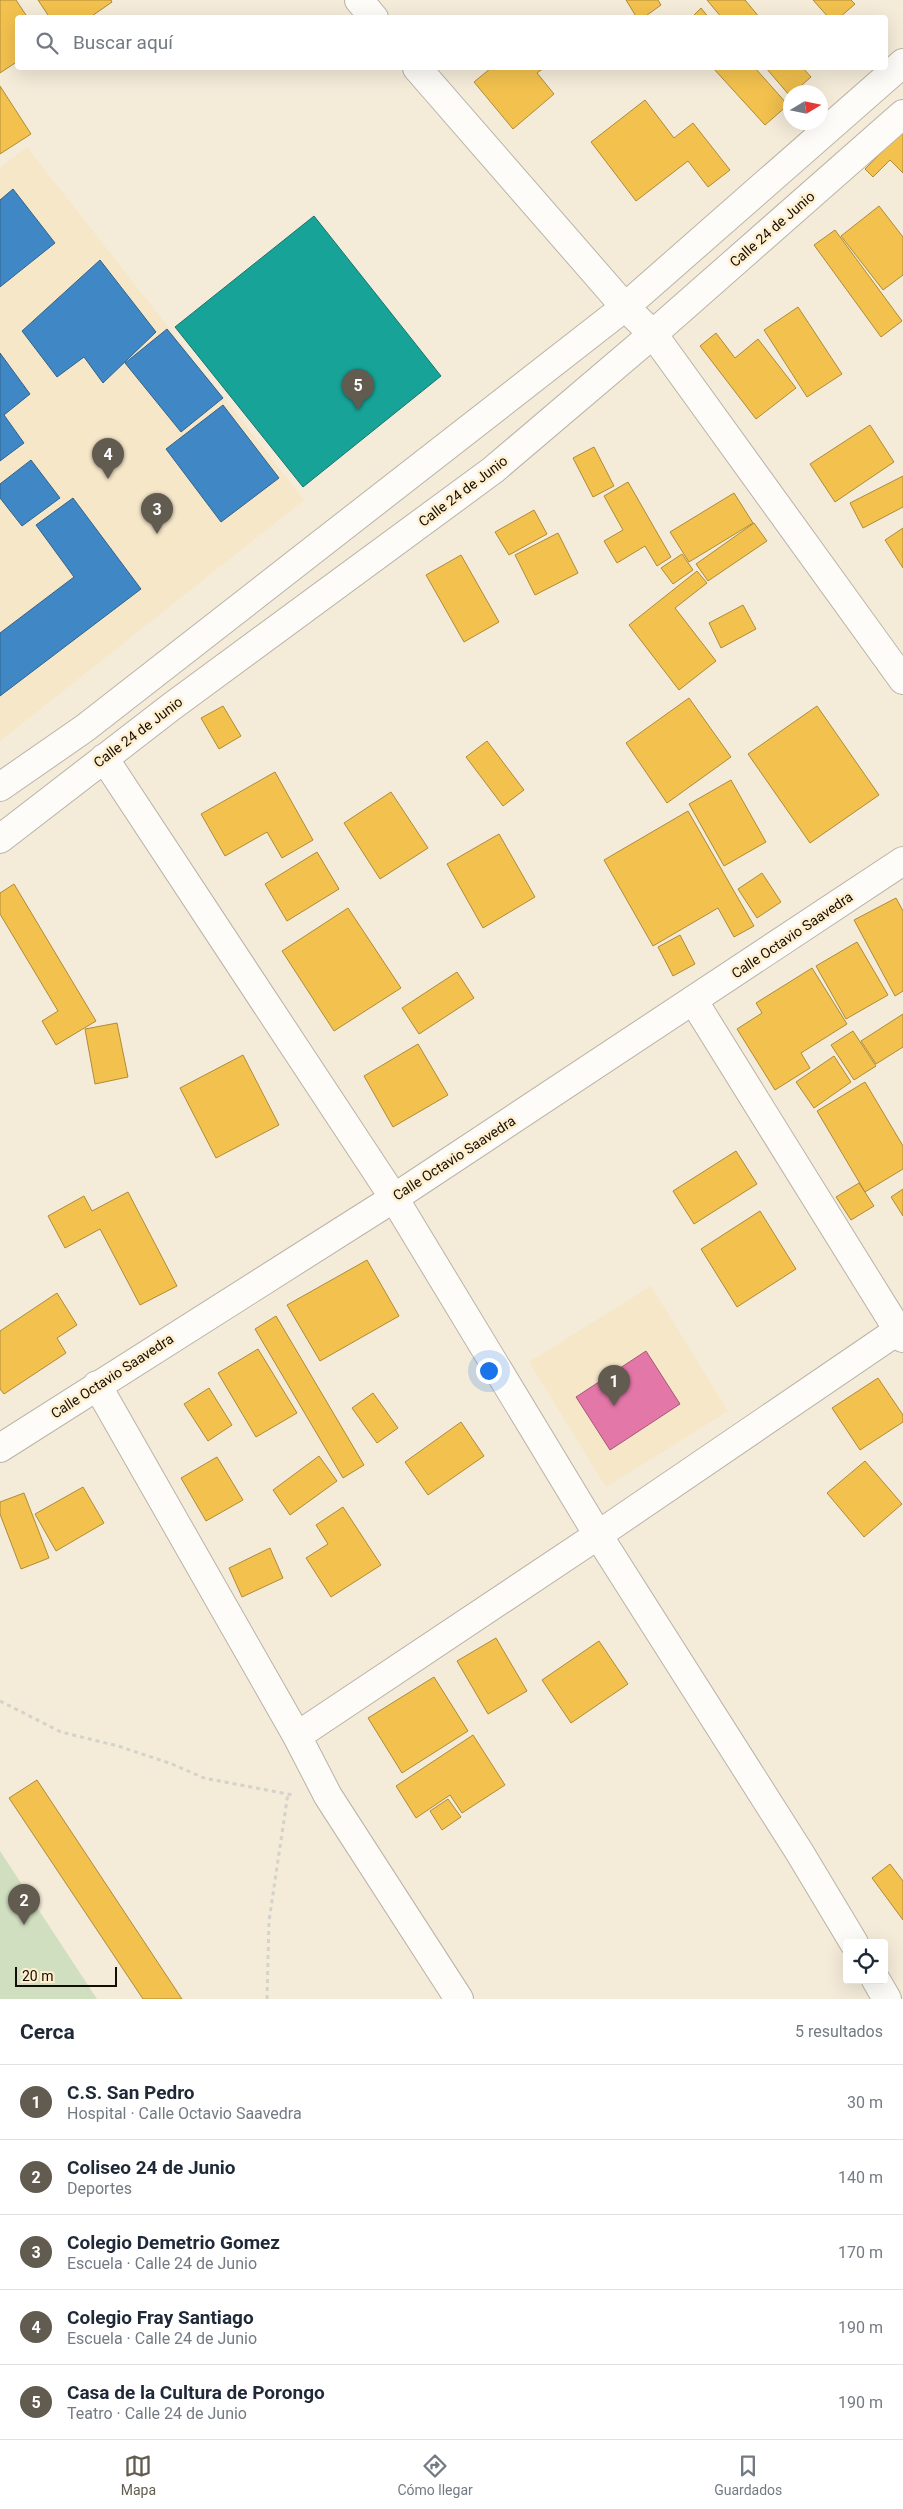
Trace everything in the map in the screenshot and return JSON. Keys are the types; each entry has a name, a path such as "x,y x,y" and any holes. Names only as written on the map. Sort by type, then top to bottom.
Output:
{"street":[{"path":"358,0 371,15"},
{"path":"0,786 85,728 625,307 903,63"},
{"path":"419,70 625,307 653,334 903,680"},
{"name":"Calle 24 de Junio","path":"0,839 104,758 493,470 653,334 903,114"},
{"path":"104,758 394,1198 598,1535 800,1853 852,1939"},
{"name":"Calle Octavio Saavedra","path":"0,1448 394,1198 903,861"},
{"path":"297,1736 901,1332 693,1000"},
{"path":"98,1385 297,1736 328,1796 459,1999"},
{"path":"878,1984 887,1999"}],"path":[{"path":"0,1701 61,1732 118,1746 172,1764 204,1778 288,1794 328,1796"},
{"path":"267,1999 269,1922 289,1784"}],"shaded area":[{"path":"27,147 304,500 0,741 0,168"},
{"path":"651,1286 728,1411 606,1487 529,1362"}],"green space":[{"path":"0,1851 97,1999 0,1999"}],"building: Viviendas":[{"path":"0,0 16,0 26,15 15,15 15,63 0,73"},
{"path":"38,0 111,0 112,2 93,15 48,15"},
{"path":"626,0 658,0 661,5 647,15 635,15"},
{"path":"707,0 745,0 758,15 720,15"},
{"path":"813,0 851,0 855,4 842,15 826,15"},
{"path":"701,8 707,15 694,15"},
{"path":"489,70 541,70 537,73 554,94 513,129 474,82"},
{"path":"715,70 757,70 783,99 783,109 765,125"},
{"path":"768,70 805,70 811,77 802,85 783,85 783,88"},
{"path":"0,86 31,134 0,154"},
{"path":"645,100 674,138 693,123 730,170 708,187 688,161 636,201 591,142"},
{"path":"903,130 903,173 890,160 873,177 865,169"},
{"path":"879,206 903,237 903,275 883,290 841,236"},
{"path":"835,230 902,321 881,337 814,245"},
{"path":"798,307 842,374 807,397 764,330"},
{"path":"716,333 735,358 758,339 796,388 756,419 700,346"},
{"path":"870,425 894,462 835,502 810,464"},
{"path":"594,447 614,486 593,497 573,458"},
{"path":"903,476 903,507 863,528 850,503"},
{"path":"628,482 671,557 657,566 645,546 617,563 604,541 623,530 604,496"},
{"path":"734,493 753,523 689,562 670,532"},
{"path":"534,510 547,534 509,555 495,532"},
{"path":"754,523 767,541 708,581 696,564"},
{"path":"903,528 903,568 885,540"},
{"path":"558,533 578,573 535,595 515,555"},
{"path":"682,554 693,570 673,584 661,568"},
{"path":"461,555 499,622 464,642 426,575"},
{"path":"697,571 707,583 675,608 716,661 679,690 629,625"},
{"path":"743,605 756,629 721,648 709,623"},
{"path":"689,698 731,757 667,803 626,743"},
{"path":"223,706 241,736 219,749 201,718"},
{"path":"817,706 879,795 810,843 748,754"},
{"path":"487,741 524,790 503,806 466,757"},
{"path":"275,772 313,840 282,858 267,832 225,856 201,814"},
{"path":"731,780 766,842 724,866 689,804"},
{"path":"391,792 428,848 380,879 344,823"},
{"path":"688,811 754,926 734,937 718,908 653,946 604,860"},
{"path":"499,834 535,897 483,928 447,864"},
{"path":"317,852 339,889 287,921 265,884"},
{"path":"762,873 781,902 757,918 738,889"},
{"path":"14,884 96,1021 56,1045 42,1021 58,1011 0,914 0,893"},
{"path":"896,898 903,911 903,991 895,996 854,920"},
{"path":"348,908 401,988 334,1031 282,951"},
{"path":"680,935 695,964 673,976 658,947"},
{"path":"857,942 888,995 846,1019 816,966"},
{"path":"812,968 847,1024 801,1053 810,1068 775,1090 737,1029 762,1013 756,1003"},
{"path":"457,972 474,998 419,1034 402,1008"},
{"path":"903,1014 903,1047 876,1064 861,1041"},
{"path":"117,1023 128,1077 95,1084 85,1029"},
{"path":"853,1031 876,1066 854,1080 831,1045"},
{"path":"418,1044 448,1095 393,1127 364,1076"},
{"path":"243,1055 279,1125 216,1158 180,1088"},
{"path":"834,1056 851,1082 814,1108 796,1082"},
{"path":"865,1082 903,1146 903,1169 865,1192 817,1111"},
{"path":"736,1151 757,1184 694,1224 673,1191"},
{"path":"859,1183 874,1206 851,1220 836,1197"},
{"path":"903,1189 903,1216 891,1197"},
{"path":"128,1192 177,1286 140,1305 100,1229 65,1248 48,1216 84,1196 92,1211"},
{"path":"760,1211 796,1269 737,1307 701,1249"},
{"path":"367,1260 399,1316 320,1361 287,1305"},
{"path":"57,1293 77,1325 57,1338 66,1353 4,1394 0,1389 0,1331"},
{"path":"276,1316 364,1465 343,1478 255,1329"},
{"path":"258,1349 297,1413 256,1437 218,1373"},
{"path":"878,1378 903,1415 903,1422 860,1450 832,1408"},
{"path":"209,1388 232,1425 208,1441 184,1404"},
{"path":"373,1393 398,1428 377,1443 352,1408"},
{"path":"461,1422 484,1456 428,1495 405,1462"},
{"path":"319,1456 337,1481 290,1515 273,1490"},
{"path":"217,1457 243,1500 206,1521 181,1478"},
{"path":"865,1461 902,1504 864,1537 827,1493"},
{"path":"83,1487 104,1523 56,1551 35,1514"},
{"path":"24,1493 49,1558 21,1569 0,1514 0,1502"},
{"path":"343,1507 381,1565 331,1597 306,1558 328,1544 316,1525"},
{"path":"270,1548 283,1578 242,1597 229,1568"},
{"path":"496,1638 527,1691 488,1714 457,1661"},
{"path":"599,1641 628,1684 571,1723 542,1680"},
{"path":"434,1677 468,1731 402,1773 368,1718"},
{"path":"473,1735 505,1785 462,1813 450,1795 416,1818 396,1786"},
{"path":"37,1780 182,1999 143,1999 9,1798"},
{"path":"448,1799 461,1817 442,1830 430,1811"},
{"path":"890,1864 903,1881 903,1920 872,1878"}],"building: Escuelas":[{"path":"13,189 55,243 0,287 0,200"},
{"path":"100,260 156,332 103,383 84,357 57,377 22,331"},
{"path":"167,329 223,398 181,432 125,363"},
{"path":"0,353 30,394 4,415 24,443 0,461"},
{"path":"223,405 279,478 221,522 166,449"},
{"path":"31,460 60,498 22,526 0,498 0,484"},
{"path":"73,498 141,589 0,696 0,633 74,577 36,525"}],"building: Salud":[{"path":"646,1351 680,1404 610,1450 576,1397"}],"building: Público":[{"path":"314,216 441,376 303,487 175,327"}],"place":[{"name":"Casa de la Cultura de Porongo","path":"358,410"},
{"name":"Colegio Fray Santiago","path":"108,479"},
{"name":"Colegio Demetrio Gomez","path":"157,534"},
{"name":"C.S. San Pedro","path":"614,1406"},
{"name":"Coliseo 24 de Junio","path":"24,1925"}]}
